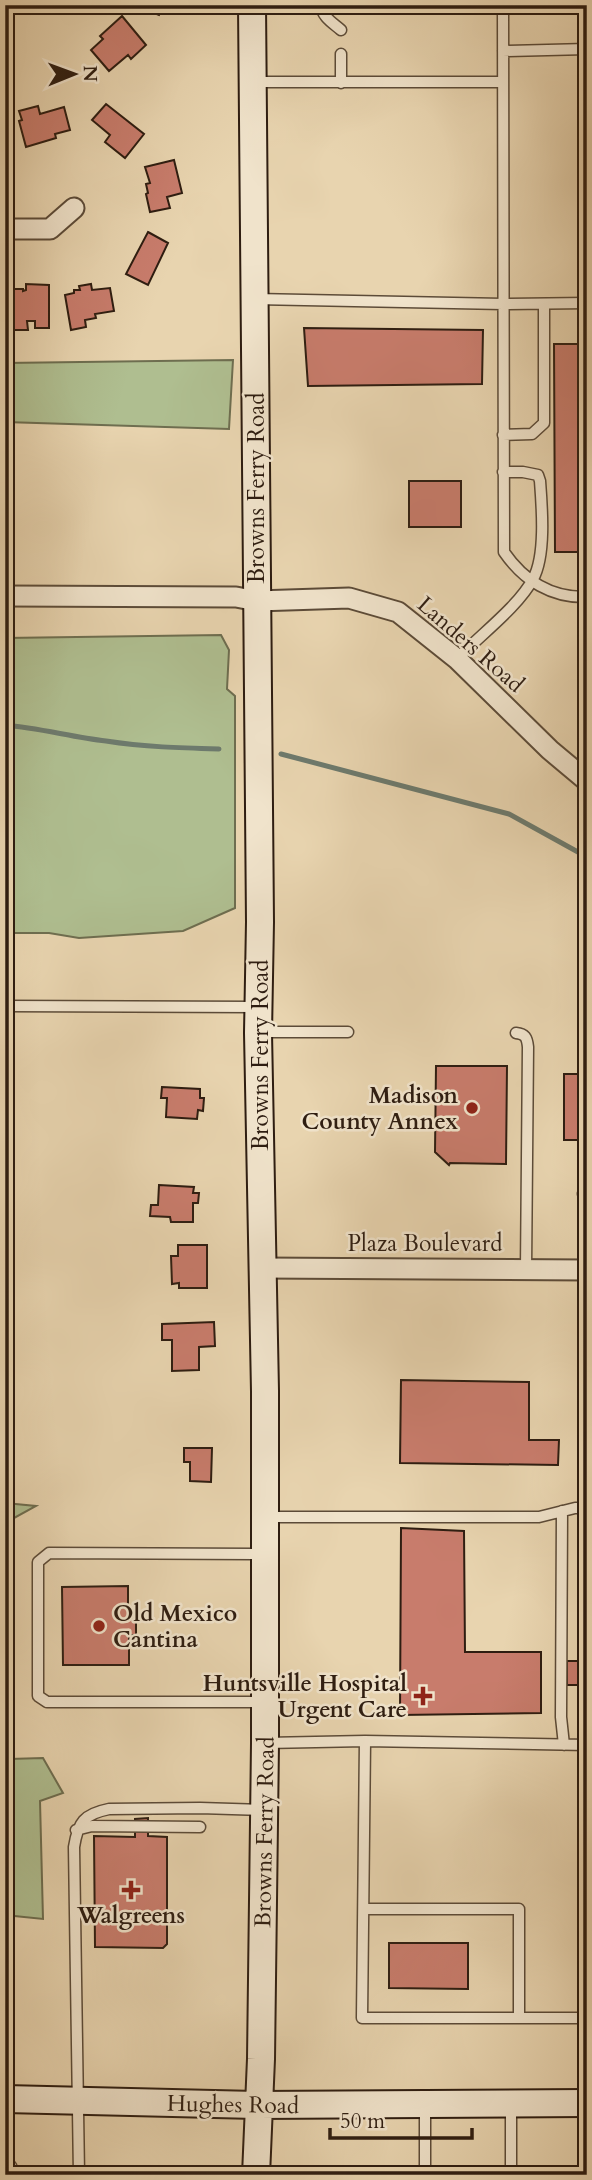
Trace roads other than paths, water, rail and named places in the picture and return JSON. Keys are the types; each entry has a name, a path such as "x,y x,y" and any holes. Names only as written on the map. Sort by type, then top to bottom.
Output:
{"main road":[{"name":"Browns Ferry Road","path":"252,5 258,1020 266,1554 264,1810 256,2175"},
{"name":"Hughes Road","path":"5,2099 258,2105 587,2103"}],"street":[{"path":"5,229 50,229 74,208"},
{"name":"Landers Road","path":"5,596 236,597 257,601 349,598 398,612 457,659 550,750 587,781"},
{"name":"Plaza Boulevard","path":"262,1268 587,1270"}],"lane":[{"path":"503,5 504,552 532,581 555,594 587,597"},
{"path":"321,8 341,30"},
{"path":"503,51 587,49"},
{"path":"341,54 341,83"},
{"path":"253,82 503,82"},
{"path":"254,299 587,303"},
{"path":"503,435 532,434 544,423 544,304"},
{"path":"457,659 503,615 532,581 538,568 540,481 537,475 532,473 503,472"},
{"path":"5,1006 258,1020 348,1031"},
{"path":"516,1033 527,1038 528,1047 526,1269"},
{"path":"265,1517 539,1517 587,1508"},
{"path":"562,1511 561,1717 564,1745"},
{"path":"265,1702 47,1702 38,1696 38,1562 49,1553 266,1554"},
{"path":"365,1741 362,2018 587,2018"},
{"path":"265,1743 365,1741 587,1745"},
{"path":"79,2175 75,1979 76,1830 84,1819 95,1812 110,1809 264,1810"},
{"path":"76,1830 92,1826 200,1827"},
{"path":"364,1909 519,1909 519,2018"},
{"path":"511,2103 511,2175"},
{"path":"422,2175 425,2169 425,2104"}],"waterway":[{"path":"5,725 134,745 219,749"},
{"path":"281,754 509,814 587,857"}],"place":[{"name":"Madison County Annex","path":"472,1108"},
{"name":"Old Mexico Cantina","path":"99,1626"},
{"name":"Huntsville Hospital Urgent Care","path":"423,1696"},
{"name":"Walgreens","path":"131,1890"}]}
